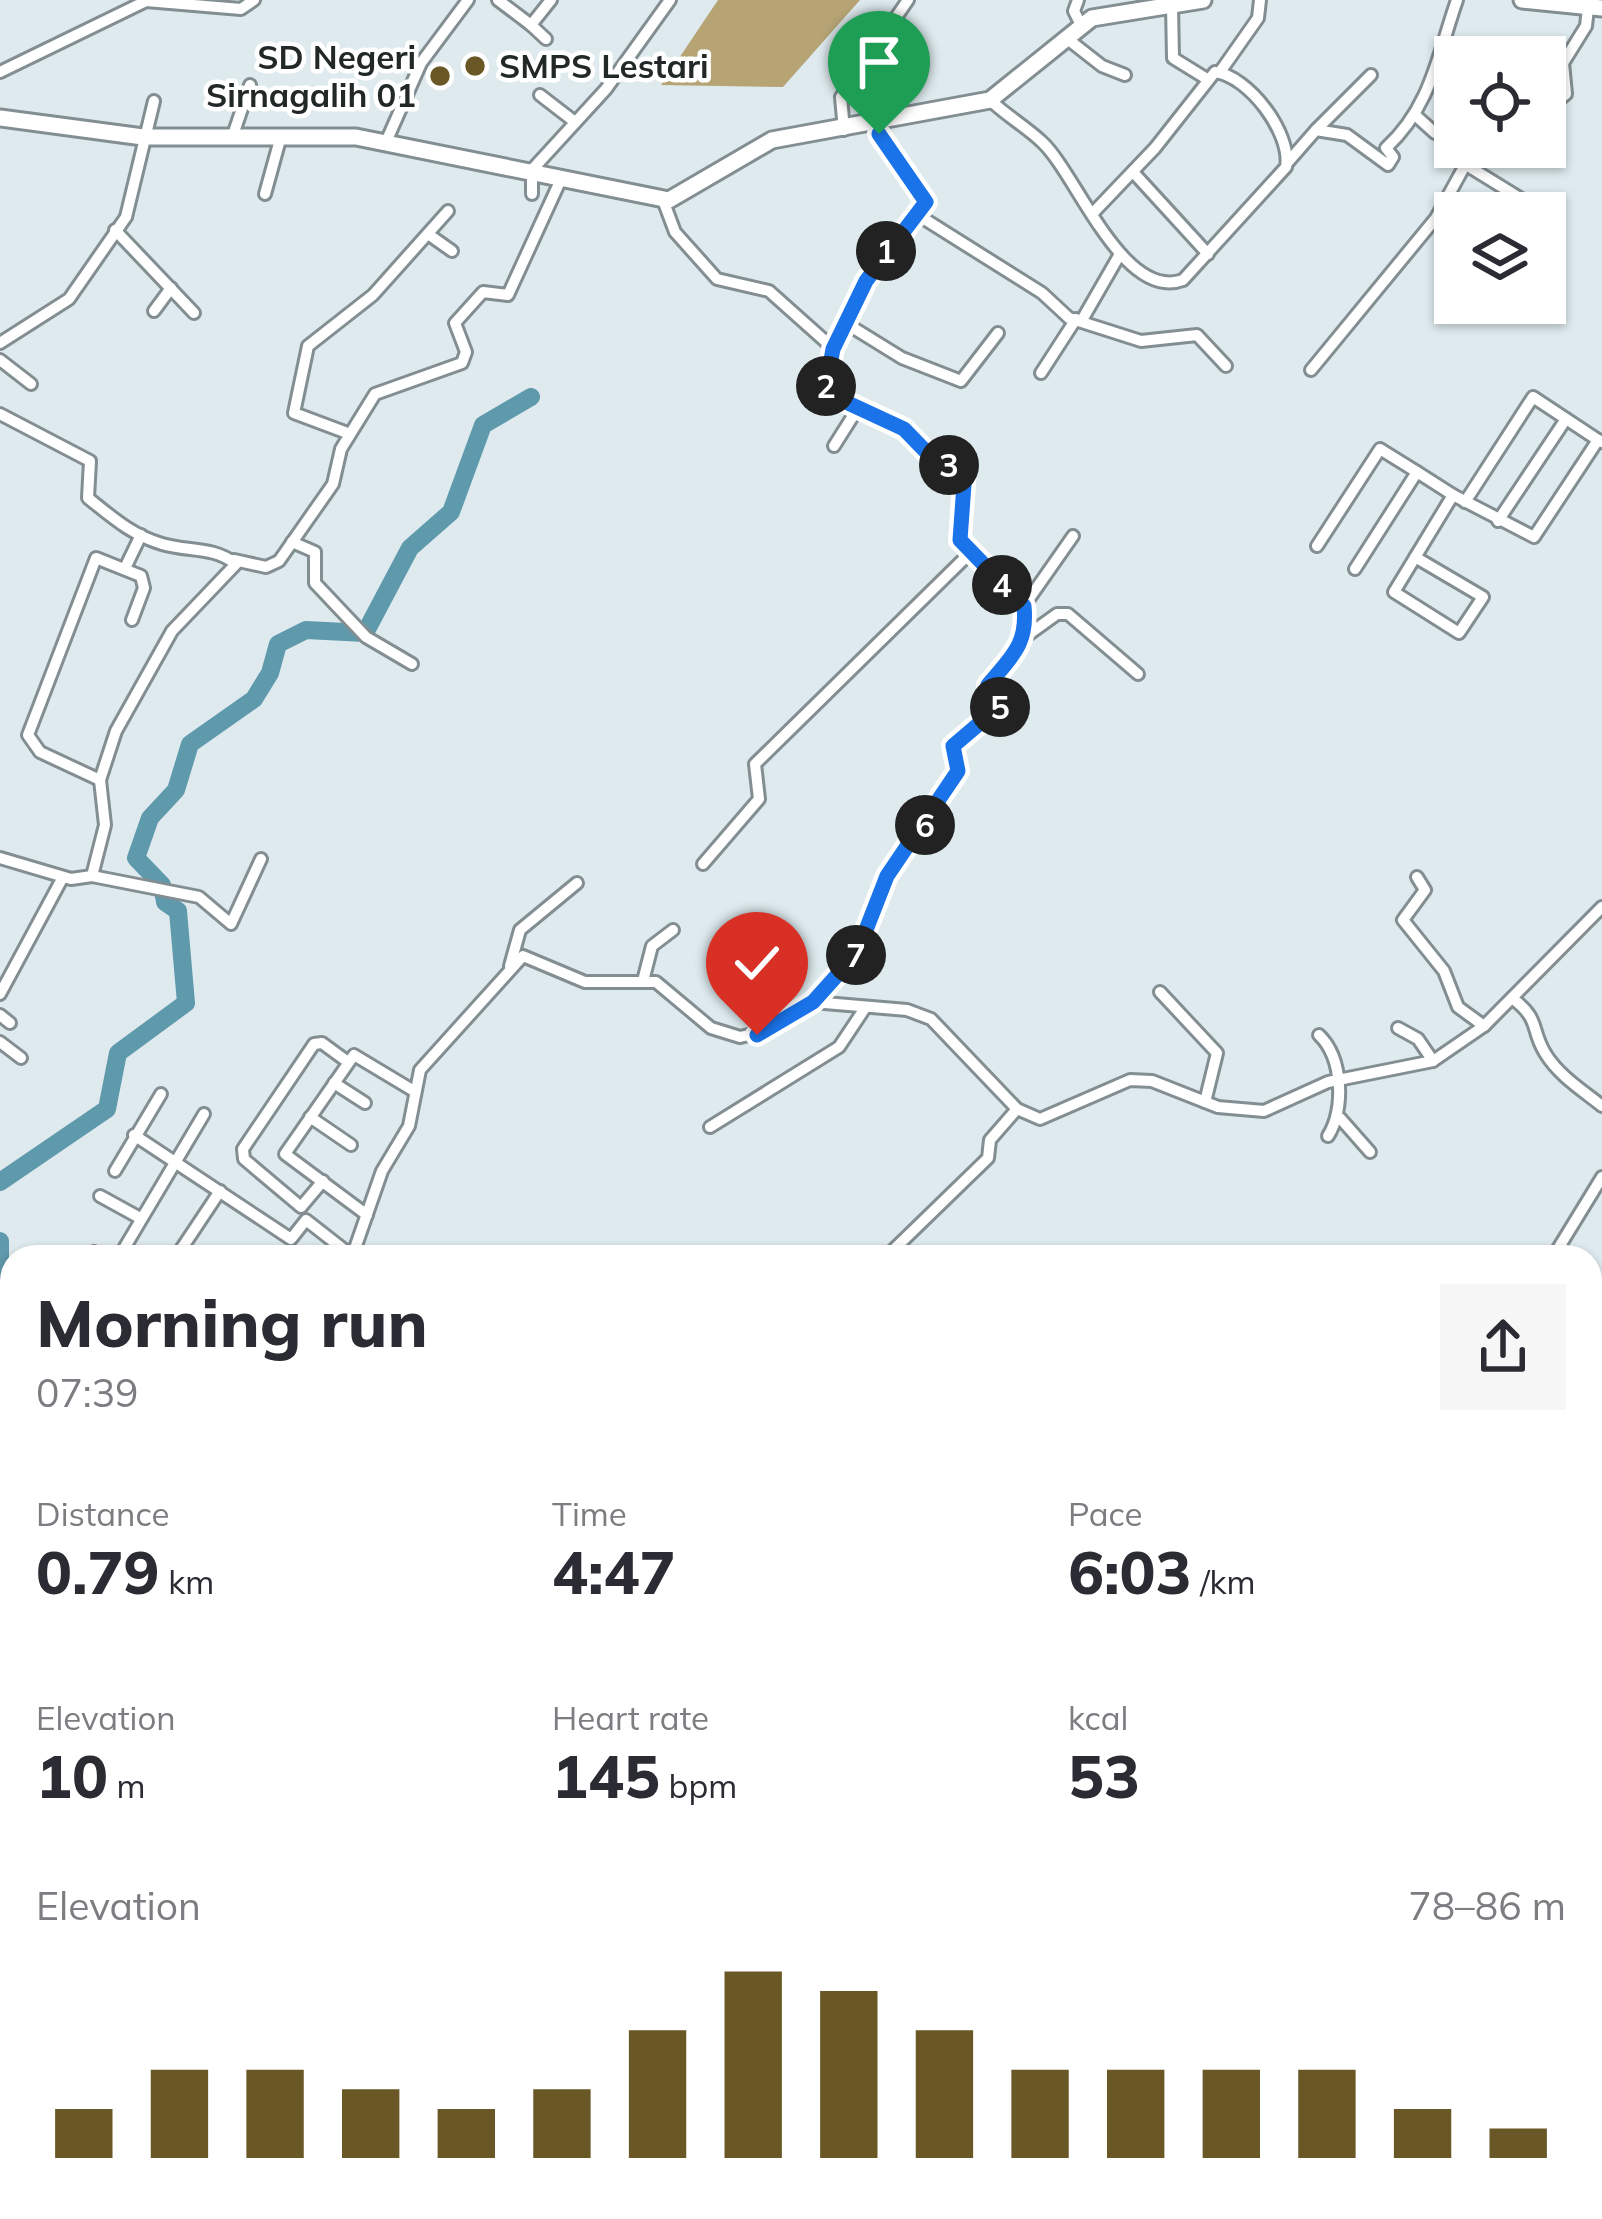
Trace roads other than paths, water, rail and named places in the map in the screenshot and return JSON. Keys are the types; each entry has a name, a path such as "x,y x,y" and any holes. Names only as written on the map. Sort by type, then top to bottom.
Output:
{"main road":[{"path":"0,118 143,136 386,142 663,200 678,197 772,140 990,100 1080,23 1203,0"},
{"path":"1522,0 1595,8"}],"street":[{"path":"108,0 115,14"},
{"path":"0,72 146,1 242,9 254,0"},
{"path":"386,142 421,64 468,0"},
{"path":"498,0 546,39"},
{"path":"531,25 551,0"},
{"path":"532,194 531,172 640,48 670,0"},
{"path":"844,130 841,97 908,0"},
{"path":"1078,0 1074,11 1080,23"},
{"path":"1092,214 1133,172 1207,80 1220,72 1258,18 1260,0"},
{"path":"1316,130 1347,135 1386,166 1393,156 1386,148 1415,115 1436,74 1457,0"},
{"path":"1172,5 1173,58 1207,80"},
{"path":"1566,58 1595,8"},
{"path":"1065,37 1102,66 1125,75"},
{"path":"1220,72 1239,81 1273,114 1288,162"},
{"path":"990,100 1043,142 1120,254 1157,280 1173,284 1208,254 1316,130 1371,75"},
{"path":"232,137 250,85"},
{"path":"540,95 575,122"},
{"path":"0,344 68,299 115,230 132,203 154,101"},
{"path":"1415,115 1434,132"},
{"path":"871,122 900,161 904,178 925,198 872,271 833,349 826,387 904,429 935,461 965,471 960,540 1024,606"},
{"path":"265,194 280,136"},
{"path":"1311,370 1436,218 1467,168"},
{"path":"1471,168 1510,192"},
{"path":"1133,172 1208,254"},
{"path":"0,414 90,461 88,498 131,534 271,566 332,484 339,453 378,391 462,363 466,352 455,322 483,292 508,295 562,177"},
{"path":"663,200 675,232 717,280 769,291 833,349"},
{"path":"350,434 295,416 307,349 322,330 373,295 448,211"},
{"path":"917,215 1079,320 1147,342 1196,335 1226,366"},
{"path":"115,230 194,313"},
{"path":"428,234 452,251"},
{"path":"1041,373 1120,254"},
{"path":"154,311 171,288"},
{"path":"847,324 902,358 961,381 998,333"},
{"path":"0,360 31,384"},
{"path":"1317,546 1380,449 1459,498 1498,521 1534,537 1600,441 1532,397 1459,498 1414,557 1394,592 1460,633 1483,597 1414,557"},
{"path":"834,446 858,408"},
{"path":"1498,521 1566,419"},
{"path":"1354,569 1418,472"},
{"path":"126,566 141,535"},
{"path":"1025,637 1024,606 1073,536"},
{"path":"292,542 315,552 315,583 363,634 412,664"},
{"path":"703,864 759,799 755,764 969,554"},
{"path":"100,780 40,752 28,735 92,562 102,558 126,566 144,581 132,620"},
{"path":"92,876 105,825 100,780 116,731 172,631 229,576 234,560"},
{"path":"356,1245 388,1156 409,1126 413,1091 434,1048 509,966 528,955 585,982 643,981 665,987 711,1028 740,1037 765,1031 813,1002 867,938 887,876 958,771 953,746 1000,706 988,685 1013,659 1025,637 1057,614 1068,614 1138,674"},
{"path":"2,862 63,877 92,876 169,895 199,897 231,923 261,859"},
{"path":"0,994 63,877"},
{"path":"1417,877 1425,890 1403,920 1444,971 1458,1006 1484,1026"},
{"path":"509,966 520,930 577,884"},
{"path":"813,1002 907,1010 931,1019 1017,1109 1051,1118 1130,1080 1152,1081 1205,1102 1264,1112 1337,1082 1432,1060 1484,1026 1602,907"},
{"path":"643,981 652,946 673,931"},
{"path":"1160,992 1217,1053 1205,1102"},
{"path":"1513,998 1536,1018 1542,1048 1553,1065 1602,1106"},
{"path":"710,1127 839,1047 865,1008"},
{"path":"1398,1028 1418,1039 1432,1060"},
{"path":"1319,1036 1329,1048 1340,1118 1370,1152"},
{"path":"0,1042 21,1058"},
{"path":"323,1181 301,1208 244,1159 243,1149 318,1042 348,1062"},
{"path":"266,1178 356,1054 413,1091"},
{"path":"334,1083 365,1103"},
{"path":"115,1171 160,1094"},
{"path":"898,1245 988,1159 990,1140 1017,1109"},
{"path":"125,1245 204,1114"},
{"path":"310,1118 351,1145"},
{"path":"1328,1136 1340,1118"},
{"path":"134,1135 291,1240 306,1220 338,1245"},
{"path":"285,1154 367,1215"},
{"path":"1560,1245 1602,1177"},
{"path":"184,1245 220,1191"},
{"path":"100,1196 140,1218"}],"waterway":[{"path":"0,1182 107,1109 118,1053 186,1003 178,911 165,902 162,885 136,858 150,818 176,790 190,744 254,699 270,673 278,644 306,630 365,633 410,548 451,512 483,425 531,397"},
{"path":"0,1241 0,1285"}],"place":[{"name":"SMPS Lestari","path":"475,66"},
{"name":"SD Negeri Sirnagalih 01","path":"440,76"}]}
